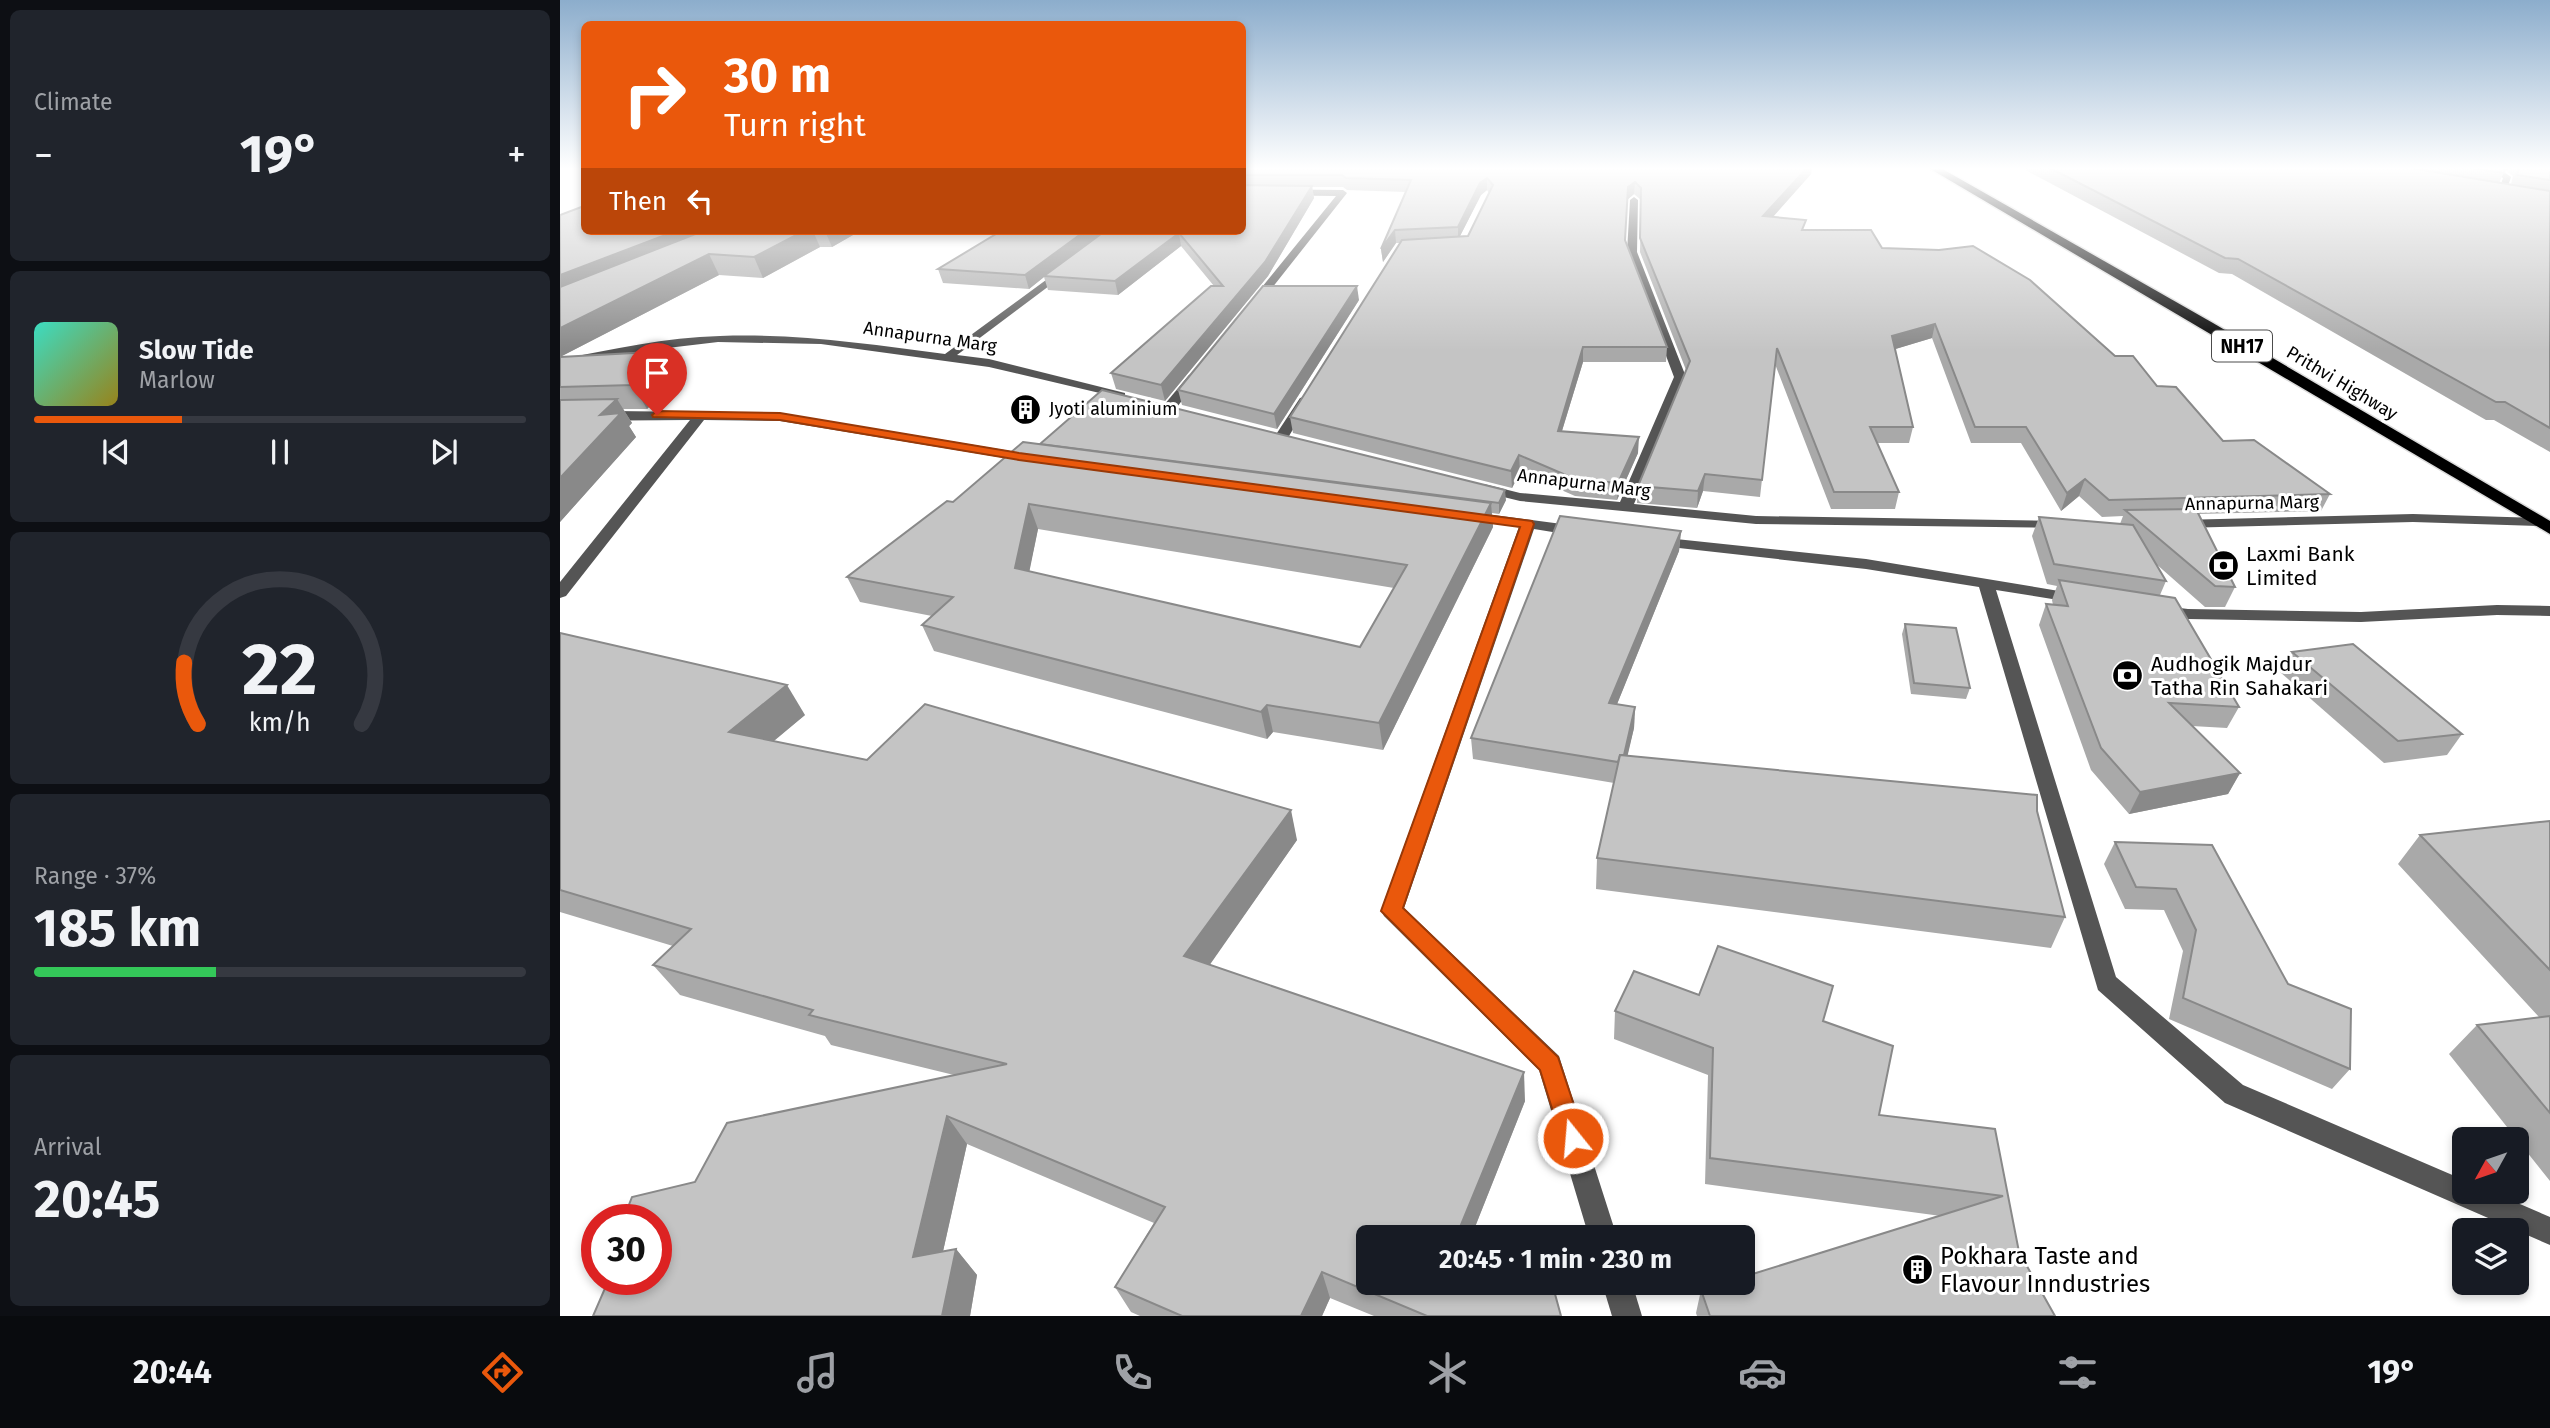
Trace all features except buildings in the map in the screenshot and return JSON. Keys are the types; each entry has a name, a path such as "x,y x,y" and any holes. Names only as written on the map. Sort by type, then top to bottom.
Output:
{"highway":[{"name":"Prithvi Highway","path":"2039,228 2544,526"}],"street":[{"path":"1247,312 1314,228"},
{"path":"1625,507 1681,377 1632,252 1633,228"},
{"path":"945,359 1072,264"},
{"name":"Annapurna Marg","path":"560,363 642,348 718,339 821,341 989,363 1129,399"},
{"path":"1168,408 1204,365"},
{"path":"1281,436 1311,389"},
{"path":"560,593 701,415"},
{"path":"560,417 780,417 1046,460"},
{"name":"Annapurna Marg","path":"1469,484 1520,497 1678,514 1769,520 2072,525"},
{"path":"1459,515 1592,533"},
{"name":"Annapurna Marg","path":"2168,524 2413,518 2544,526"},
{"path":"1528,524 1392,911 1550,1064 1599,1225"},
{"path":"1644,540 1866,564 2094,600"},
{"path":"1986,584 2106,983 2234,1094 2550,1231"},
{"path":"2148,608 2188,614 2361,617 2497,610 2550,611"},
{"path":"1621,1295 1627,1316"}],"place":[{"name":"Jyoti aluminium","path":"1026,409"},
{"name":"Laxmi Bank Limited","path":"2223,566"},
{"name":"Audhogik Majdur Tatha Rin Sahakari","path":"2128,676"},
{"name":"Pokhara Taste and Flavour Inndustries","path":"1917,1270"}],"route":[{"path":"657,415 780,417 1019,457 1528,524 1392,911 1550,1064 1573,1138"}]}
